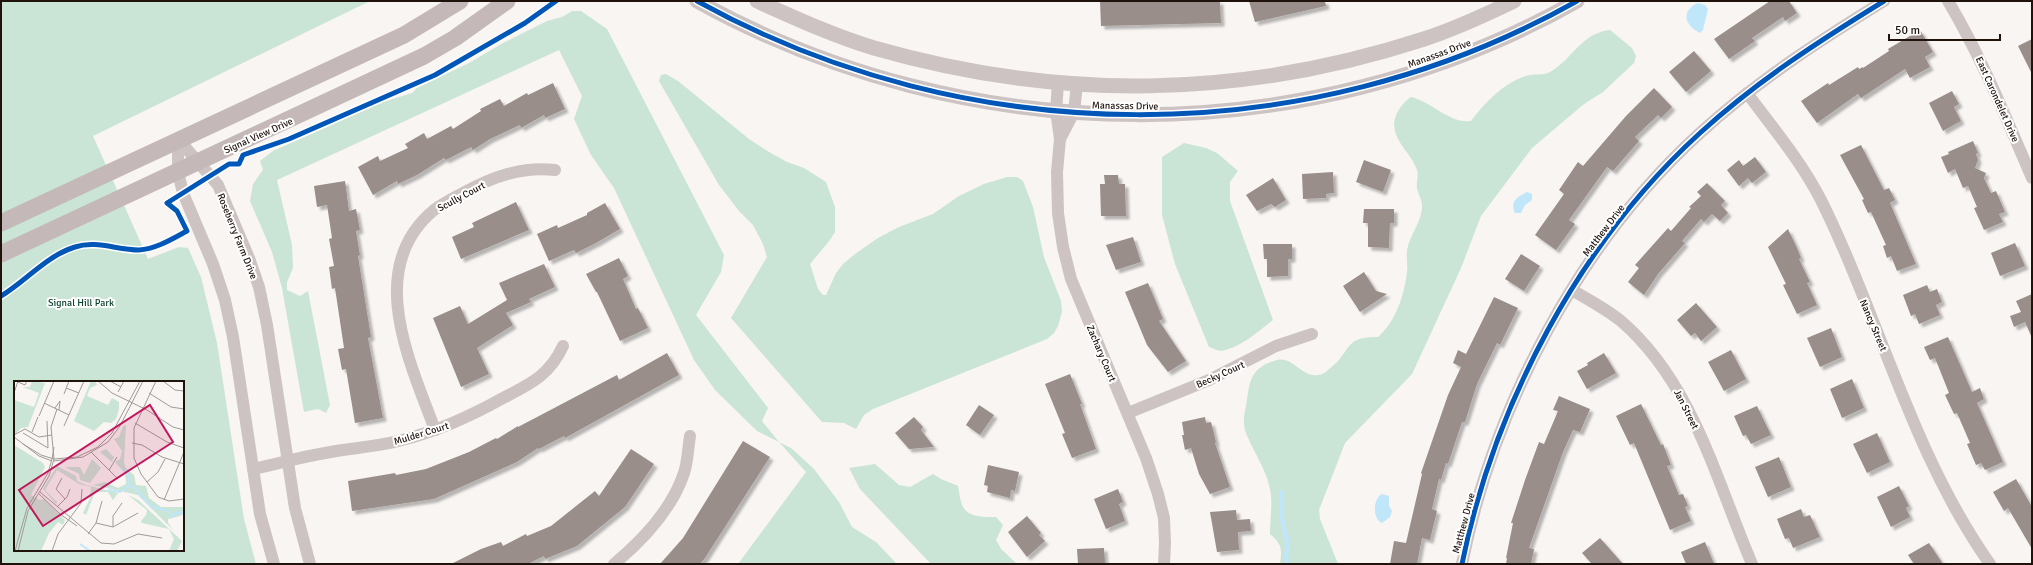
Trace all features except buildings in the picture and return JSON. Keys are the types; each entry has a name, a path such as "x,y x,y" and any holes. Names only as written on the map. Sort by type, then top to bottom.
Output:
{"main road":[{"path":"1,223 178,139 404,35 460,1"},
{"name":"Signal View Drive","path":"1,254 424,56 455,38 506,1"}],"street":[{"name":"Manassas Drive","path":"697,1 772,38 821,58 882,79 989,102 1056,111 1170,115 1222,111 1315,98 1408,74 1460,56 1508,36 1577,1"},
{"name":"Manassas Drive","path":"757,1 825,31 873,48 975,72 1058,83 1170,87 1223,83 1278,76 1330,65 1424,39 1514,1"},
{"name":"Matthew Drive","path":"1462,564 1470,527 1490,464 1513,401 1539,348 1572,290 1602,245 1631,207 1673,159 1700,133 1747,93 1810,46 1884,1"},
{"name":"East Carondelet Drive","path":"1948,1 1975,49 2032,178"},
{"name":"Zachary Court","path":"1058,83 1056,111 1060,139 1056,172 1058,213 1062,247 1071,279 1128,413 1146,458 1158,494 1164,518 1164,564"},
{"name":"Zachary Court","path":"1060,139 1074,112 1077,84"},
{"name":"Nancy Street","path":"1747,93 1788,148 1820,199 1927,453 1965,525 1990,564"},
{"name":"Roseberry Farm Drive","path":"178,139 199,161 218,185 249,258 259,287 267,325 295,508 310,564"},
{"path":"178,139 178,172 182,193 213,264 225,300 260,514 274,564"},
{"name":"Scully Court","path":"435,430 403,341 398,315 397,282 399,264 404,250 413,233 428,216 442,204 466,191 521,170 538,168 555,170"},
{"name":"Jan Street","path":"1572,290 1603,308 1620,321 1636,336 1669,375 1701,437 1752,564"},
{"name":"Becky Court","path":"1128,413 1216,377 1276,346 1312,334"},
{"name":"Mulder Court","path":"253,469 323,453 401,441 435,430 469,416 537,380 547,372 557,359 563,346"},
{"path":"614,564 637,544 655,523 676,492 684,472 690,436"}],"green space":[{"name":"Signal Hill Park","path":"1,1 370,1 93,136 148,259 179,247 188,248 201,277 217,343 244,519 256,564 1,564"},
{"path":"572,11 581,11 607,29 724,255 721,272 696,315 768,408 762,421 779,442 757,431 715,390 694,360 614,188 591,155 574,119 582,96 559,50 277,180 292,245 293,268 287,282 287,290 300,296 308,291 330,405 326,413 318,409 304,412 282,288 272,252 250,201 253,184 263,170 260,161 273,151 383,102 412,93 417,88 469,63 503,43 547,21 562,17"},
{"path":"1610,30 1632,48 1636,56 1634,63 1603,92 1584,104 1532,148 1481,216 1461,268 1412,374 1345,443 1319,510 1320,519 1338,564 1280,564 1281,554 1279,544 1270,534 1270,489 1244,427 1244,415 1250,383 1252,377 1261,367 1277,360 1288,361 1302,371 1312,375 1322,374 1336,363 1353,342 1367,337 1378,337 1394,316 1406,281 1408,245 1420,219 1422,205 1417,188 1418,174 1415,164 1397,137 1395,130 1394,124 1400,109 1411,97 1426,103 1448,116 1463,121 1471,121 1495,94 1510,83 1529,75 1550,72 1558,67 1584,41 1600,32"},
{"path":"666,74 678,81 749,139 769,152 787,162 804,168 826,182 835,207 835,232 810,264 818,289 823,295 826,295 836,273 843,264 878,238 899,227 933,214 959,196 984,184 1007,177 1017,177 1023,181 1033,207 1044,257 1061,301 1062,312 1058,326 1054,333 1047,339 873,409 864,415 856,429 844,423 822,422 731,318 767,257 763,244 753,225 739,211 719,185 659,81 661,75"},
{"path":"1184,143 1206,148 1217,153 1238,171 1230,182 1230,201 1273,320 1242,343 1221,351 1209,347 1175,264 1162,215 1162,157"},
{"path":"779,442 791,448 814,469 839,502 852,527 876,542 897,564 738,564 806,472"},
{"path":"875,464 899,485 910,487 933,474 958,486 964,509 972,515 996,517 1003,525 996,540 1001,549 1017,564 931,564 860,489 849,468"}],"water":[{"path":"1698,3 1705,5 1708,9 1703,30 1700,33 1688,23 1687,18 1689,10 1692,6"},
{"path":"1527,192 1532,194 1532,200 1525,205 1521,213 1515,213 1513,209 1514,202 1518,197"},
{"path":"1382,494 1389,496 1389,506 1392,511 1390,517 1382,523 1379,521 1375,513 1375,504 1379,496"}],"waterway":[{"path":"1281,492 1282,519 1288,545 1286,556 1287,564"}],"cycle path":[{"path":"1,296 55,256 75,247 83,245 99,245 139,250 158,246 176,237 187,231 177,211 167,203 229,164 239,164 243,155 289,139 435,75 525,23 556,1"},
{"path":"697,1 802,50 911,86 1023,107 1137,115 1251,108 1363,87 1472,51 1577,1"},
{"path":"1462,564 1476,504 1496,445 1520,386 1548,330 1580,275 1617,224 1657,176 1700,133 1722,114 1789,62 1884,1"}]}
